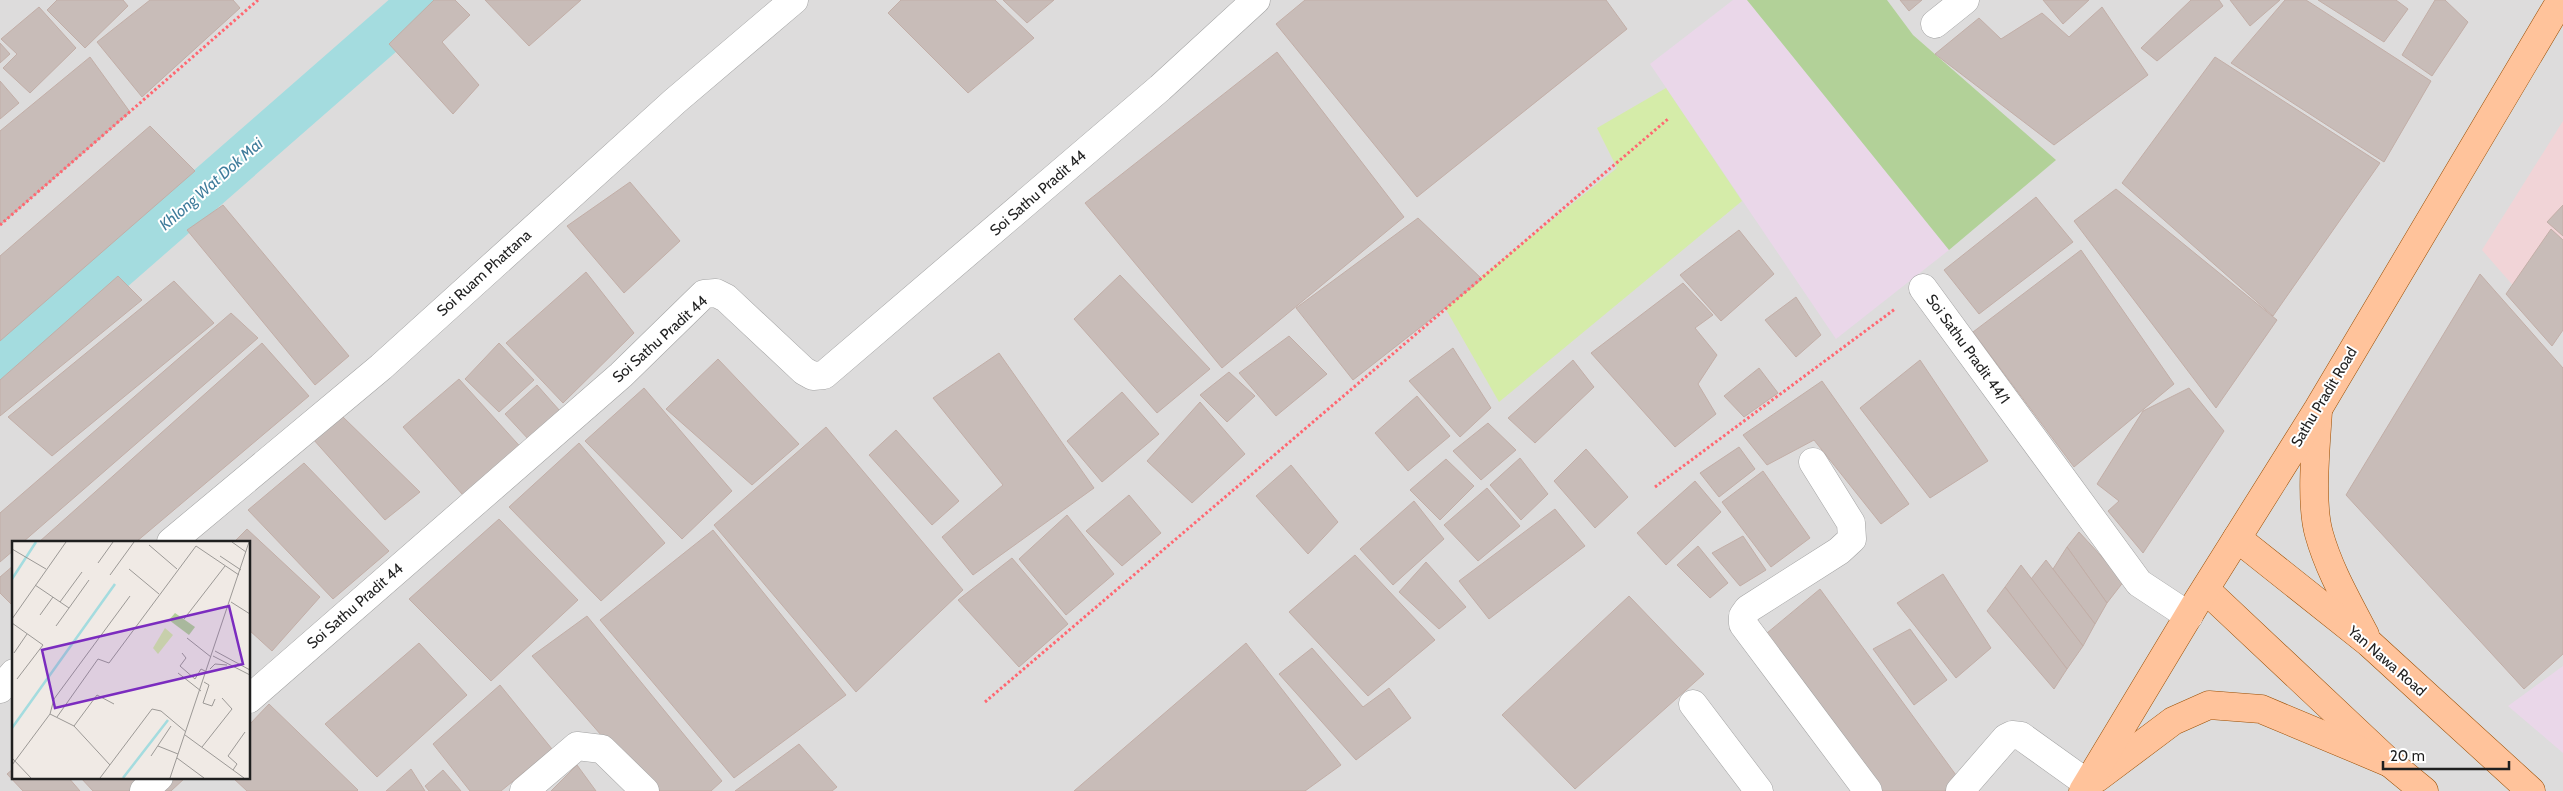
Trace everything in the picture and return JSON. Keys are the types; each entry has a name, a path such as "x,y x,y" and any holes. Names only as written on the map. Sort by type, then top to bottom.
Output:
{"main road":[{"name":"Sathu Pradit Road","path":"2086,788 2188,616 2318,409 2561,0"},
{"path":"2318,409 2315,486 2318,532 2337,582 2369,643"},
{"name":"Yan Nawa Road","path":"2237,538 2369,643 2531,791"},
{"path":"2206,590 2390,763 2424,791"},
{"path":"2086,788 2173,721 2209,705 2261,709 2390,763"}],"street":[{"name":"Soi Ruam Phattana","path":"172,541 382,366 675,101 794,0"},
{"name":"Soi Sathu Pradit 44","path":"250,698 621,375 704,294 716,293 726,298 804,370 813,376 824,375 1160,88 1256,0"},
{"path":"1935,24 1965,0"},
{"name":"Soi Sathu Pradit 44/1","path":"1923,288 2139,583 2188,616"},
{"path":"1813,462 1851,523 1852,539 1839,551 1748,609 1743,616 1743,624 1868,791"},
{"path":"0,689 12,675"},
{"path":"1693,704 1759,791"},
{"path":"1960,791 2006,738 2012,735 2021,736 2086,788"},
{"path":"524,791 577,746 602,749 645,791"},
{"path":"144,791 158,778"}],"path":[{"path":"0,225 258,0"},
{"path":"985,702 1668,119"},
{"name":"Soi Sathu Pradit 44/1","path":"1655,487 1923,288"}],"shaded area":[{"path":"0,0 2563,0 2563,791 0,791"},
{"path":"1733,0 1747,0 1949,250 1836,339 1650,64"},
{"path":"2563,121 2563,311 2551,329 2482,250"},
{"path":"2563,666 2563,753 2508,706"}],"green space":[{"path":"1747,0 1887,0 1913,35 2056,160 1949,250"},
{"path":"1666,88 1742,201 1499,402 1444,306 1617,168 1597,128"}],"building":[{"path":"57,0 123,0 128,6 85,48 47,10"},
{"path":"150,0 233,0 240,8 142,97 97,42"},
{"path":"434,0 455,0 470,15 442,42 479,85 453,114 389,44"},
{"path":"485,0 581,0 529,46"},
{"path":"901,0 995,0 1034,38 968,93 888,13"},
{"path":"1003,0 1054,0 1027,23"},
{"path":"1305,0 1606,0 1627,29 1417,197 1276,24"},
{"path":"1900,0 1922,0 1909,11"},
{"path":"2043,0 2089,0 2063,24"},
{"path":"2191,0 2219,0 2223,6 2157,61 2141,48"},
{"path":"2230,0 2280,0 2250,26"},
{"path":"2285,0 2306,0 2431,81 2384,162 2231,63"},
{"path":"2318,0 2396,0 2408,9 2384,42"},
{"path":"2435,0 2445,0 2468,22 2432,76 2402,55"},
{"path":"39,7 76,48 30,93 3,68 17,54 1,39"},
{"path":"2102,7 2148,75 2054,145 1935,54 1979,18 2001,39 2042,13 2069,37"},
{"path":"0,43 10,54 0,63"},
{"path":"1277,52 1404,217 1222,368 1085,203"},
{"path":"90,57 130,112 0,225 0,131"},
{"path":"2215,57 2380,163 2273,316 2122,183"},
{"path":"0,81 19,103 0,119"},
{"path":"150,126 195,171 0,341 0,256"},
{"path":"630,182 680,241 624,293 567,226"},
{"path":"2116,189 2277,320 2216,408 2074,221"},
{"path":"2036,197 2073,242 1979,314 1944,270"},
{"path":"223,205 349,356 315,385 187,230"},
{"path":"2563,205 2563,236 2547,222"},
{"path":"1418,218 1482,279 1353,380 1296,308"},
{"path":"2551,229 2563,240 2563,330 2552,346 2506,294"},
{"path":"1739,230 1774,274 1721,321 1680,275"},
{"path":"2081,250 2174,384 2074,467 1973,332"},
{"path":"586,272 634,333 563,403 506,343"},
{"path":"2480,274 2563,368 2563,654 2524,689 2346,495"},
{"path":"1120,275 1210,369 1157,413 1074,319"},
{"path":"118,276 142,300 0,416 0,380"},
{"path":"174,281 214,323 52,456 8,417"},
{"path":"1683,283 1713,315 1695,328 1717,355 1698,384 1716,414 1675,447 1591,353"},
{"path":"1796,297 1821,335 1796,357 1765,320"},
{"path":"231,313 258,338 24,541 12,541 12,552 0,562 0,513"},
{"path":"1289,336 1327,374 1276,416 1239,373"},
{"path":"262,343 309,396 137,541 40,541"},
{"path":"499,343 534,380 499,412 465,379"},
{"path":"1453,348 1491,408 1460,437 1409,381"},
{"path":"999,353 1094,488 973,575 942,537 1003,485 933,398"},
{"path":"718,359 799,444 752,485 666,409"},
{"path":"1573,360 1594,387 1535,443 1508,418"},
{"path":"1920,360 1988,461 1930,498 1860,408"},
{"path":"1759,368 1778,393 1744,417 1724,396"},
{"path":"1229,372 1255,396 1227,422 1200,395"},
{"path":"459,379 535,463 477,511 403,427"},
{"path":"1822,381 1909,504 1881,524 1814,440 1767,465 1743,435"},
{"path":"537,385 560,411 530,441 505,414"},
{"path":"644,388 732,491 682,539 585,441"},
{"path":"2189,388 2224,431 2143,553 2108,511 2119,501 2097,484 2143,411"},
{"path":"1122,392 1159,434 1102,482 1067,441"},
{"path":"1417,396 1450,436 1408,471 1375,433"},
{"path":"1200,402 1245,454 1192,503 1147,461"},
{"path":"343,417 420,492 385,520 313,439"},
{"path":"1488,423 1516,450 1481,480 1453,451"},
{"path":"826,427 963,590 856,692 714,525"},
{"path":"896,430 959,501 932,525 869,455"},
{"path":"579,443 665,543 601,601 509,507"},
{"path":"1739,447 1755,469 1719,497 1700,473"},
{"path":"1586,449 1628,497 1595,528 1554,481"},
{"path":"1520,458 1548,494 1521,520 1490,485"},
{"path":"1446,459 1474,486 1440,520 1410,490"},
{"path":"304,463 389,551 333,599 248,510"},
{"path":"1291,465 1338,522 1308,554 1256,496"},
{"path":"1763,471 1810,538 1771,567 1722,502"},
{"path":"1695,481 1721,512 1666,565 1637,533"},
{"path":"1487,488 1520,526 1478,561 1444,525"},
{"path":"1129,495 1161,533 1122,566 1086,531"},
{"path":"1414,501 1444,539 1393,585 1360,549"},
{"path":"1555,509 1585,546 1489,619 1459,581"},
{"path":"1067,515 1114,574 1066,615 1019,559"},
{"path":"499,519 578,600 491,681 409,599"},
{"path":"247,529 320,597 272,651 250,631 250,541 235,541"},
{"path":"713,530 846,695 734,778 600,620"},
{"path":"2079,532 2124,581 2107,603 2067,547"},
{"path":"1743,536 1766,570 1740,586 1712,553"},
{"path":"1698,546 1728,583 1710,598 1677,565"},
{"path":"2067,547 2107,603 2095,624 2053,569"},
{"path":"1355,555 1435,640 1368,696 1289,612"},
{"path":"1012,558 1068,624 1019,667 958,600"},
{"path":"2046,560 2095,624 2083,646 2031,579"},
{"path":"1426,562 1466,607 1439,629 1399,592"},
{"path":"2021,565 2083,646 2067,669 2005,587"},
{"path":"12,567 12,605 0,593 0,577"},
{"path":"1943,574 1991,648 1956,678 1897,603"},
{"path":"2005,587 2067,669 2054,689 1987,611"},
{"path":"1820,589 1964,786 1959,791 1872,791 1761,638"},
{"path":"1629,596 1704,674 1575,789 1502,715"},
{"path":"587,616 722,781 711,791 650,791 532,656"},
{"path":"1910,629 1947,680 1914,705 1873,649"},
{"path":"419,643 467,695 377,777 325,724"},
{"path":"1246,643 1341,765 1305,791 1074,791"},
{"path":"1312,648 1363,707 1389,688 1411,718 1356,760 1279,674"},
{"path":"500,685 552,749 501,791 470,791 433,744"},
{"path":"269,704 358,790 247,791 233,778 250,778 250,724"},
{"path":"799,744 837,787 832,791 735,791"},
{"path":"577,765 596,791 551,791"},
{"path":"411,769 425,791 386,791"},
{"path":"12,770 12,778 69,778 80,791 23,791 7,774"},
{"path":"443,770 461,791 429,791 425,786"},
{"path":"81,778 185,778 171,791 93,791"}],"waterway":[{"name":"Khlong Wat Dok Mai","path":"0,369 422,0"}]}
